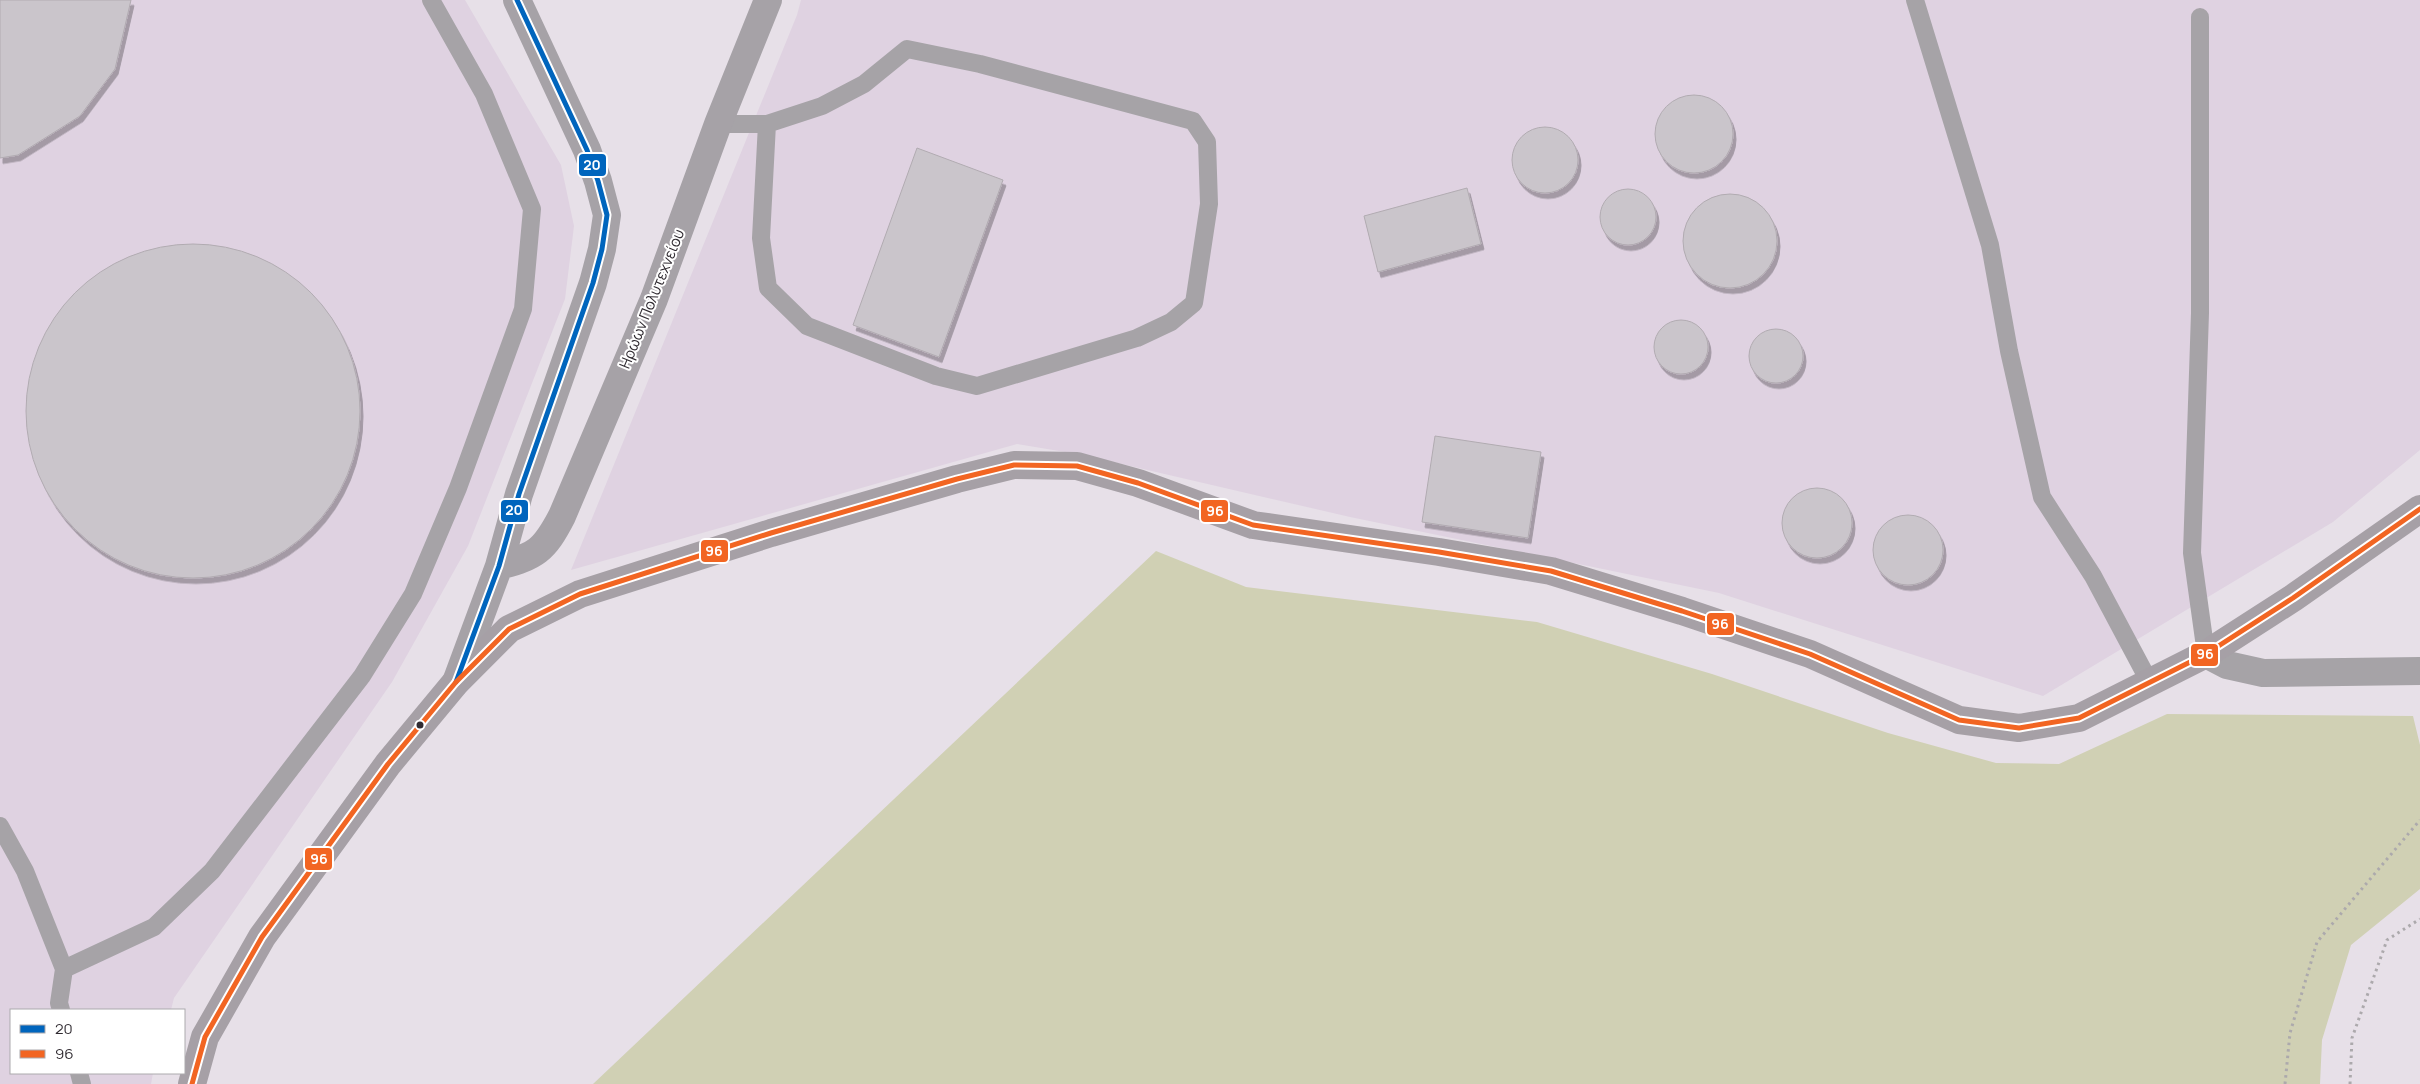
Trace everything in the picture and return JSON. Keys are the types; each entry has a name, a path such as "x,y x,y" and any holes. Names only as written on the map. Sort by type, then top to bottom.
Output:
{"highway":[{"path":"192,1084 205,1037 262,937 388,764 456,682 509,629 580,594 771,533 1014,465 1077,466 1138,483 1253,525 1439,552 1551,571 1682,611 1810,654 1960,720 2019,728 2079,718 2206,654 2293,598 2420,509"}],"main road":[{"path":"456,682 499,566 519,494 593,283 602,249 606,215 587,150 517,0"},
{"name":"Ηρώων Πολυτεχνείου","path":"499,566 528,558 540,550 552,535 562,516 654,299 718,124 768,0"}],"street":[{"path":"2206,654 2227,665 2262,673 2420,671"}],"lane":[{"path":"64,969 154,928 212,871 362,676 413,594 458,488 523,309 532,209 484,94 431,0"},
{"path":"1915,0 1990,245 2009,351 2042,497 2094,576 2150,683"},
{"path":"2200,17 2200,314 2192,553 2206,654"},
{"path":"718,124 767,124 822,106 856,89 907,49 980,64 1193,121 1208,142 1209,204 1194,303 1171,322 1137,338 976,386 936,376 807,326 768,288 761,238 767,124"},
{"path":"0,826 25,871 64,969 59,1003 61,1009"}],"path":[{"path":"2285,1084 2290,1033 2317,942 2420,820"},
{"path":"2350,1084 2352,1038 2387,940 2420,918"}],"shaded area":[{"path":"0,0 465,0 561,165 574,226 565,299 468,546 392,682 174,998 171,1009 10,1009 10,1074 153,1074 151,1084 0,1084"},
{"path":"801,0 2420,0 2420,450 2333,522 2043,696 1719,593 1350,517 1083,455 1017,444 571,570 797,15"}],"green space":[{"path":"1156,551 1246,587 1537,622 1712,674 1888,733 1996,763 2059,764 2167,714 2413,716 2420,745 2420,889 2351,945 2322,1040 2320,1084 593,1084"}],"building":[{"path":"0,0 131,0 115,69 80,116 18,155 0,158"},
{"path":"1694,95 1709,98 1721,107 1730,119 1733,134 1730,149 1721,161 1709,170 1694,173 1679,170 1667,161 1658,149 1655,134 1658,119 1667,107 1679,98"},
{"path":"1545,127 1557,130 1568,137 1575,148 1578,160 1575,172 1568,183 1557,190 1545,193 1533,190 1522,183 1515,172 1512,160 1515,148 1522,137 1533,130"},
{"path":"917,148 1003,180 939,357 853,325"},
{"path":"1467,188 1481,244 1378,272 1364,216"},
{"path":"1628,189 1643,194 1651,202 1656,217 1651,232 1643,240 1628,245 1613,240 1605,232 1600,217 1605,202 1613,194"},
{"path":"1730,194 1748,198 1763,208 1773,223 1777,241 1773,259 1763,274 1748,284 1730,288 1712,284 1697,274 1687,259 1683,241 1687,223 1697,208 1712,198"},
{"path":"193,244 226,247 257,257 286,272 311,293 332,318 347,347 357,378 360,411 357,444 347,475 332,504 311,529 286,550 257,565 226,575 193,578 160,575 129,565 100,550 75,529 54,504 39,475 29,444 26,411 29,378 39,347 54,318 75,293 100,272 129,257 160,247"},
{"path":"1676,320 1686,320 1696,324 1704,332 1708,347 1704,362 1696,370 1686,374 1676,374 1666,370 1658,362 1654,352 1654,342 1658,332 1666,324"},
{"path":"1771,329 1781,329 1791,333 1799,341 1803,356 1799,371 1791,379 1781,383 1771,383 1761,379 1753,371 1749,361 1749,351 1753,341 1761,333"},
{"path":"1435,436 1541,452 1528,538 1422,522"},
{"path":"1810,488 1824,488 1837,494 1846,503 1852,516 1850,536 1842,548 1824,558 1810,558 1797,552 1788,543 1782,530 1782,516 1788,503 1797,494"},
{"path":"1901,515 1915,515 1928,521 1937,530 1943,543 1941,563 1933,575 1915,585 1901,585 1888,579 1879,570 1873,557 1873,543 1879,530 1888,521"}],"transit line":[{"name":"20","path":"456,682 499,566 519,494 593,283 602,249 607,215 587,150 517,0"},
{"name":"96","path":"192,1084 205,1037 262,937 388,764 456,682 509,629 580,594 771,533 957,479 1014,465 1077,466 1138,483 1253,525 1439,552 1551,571 1682,611 1810,654 1959,720 2019,728 2079,718 2206,654 2293,598 2420,509"}]}
